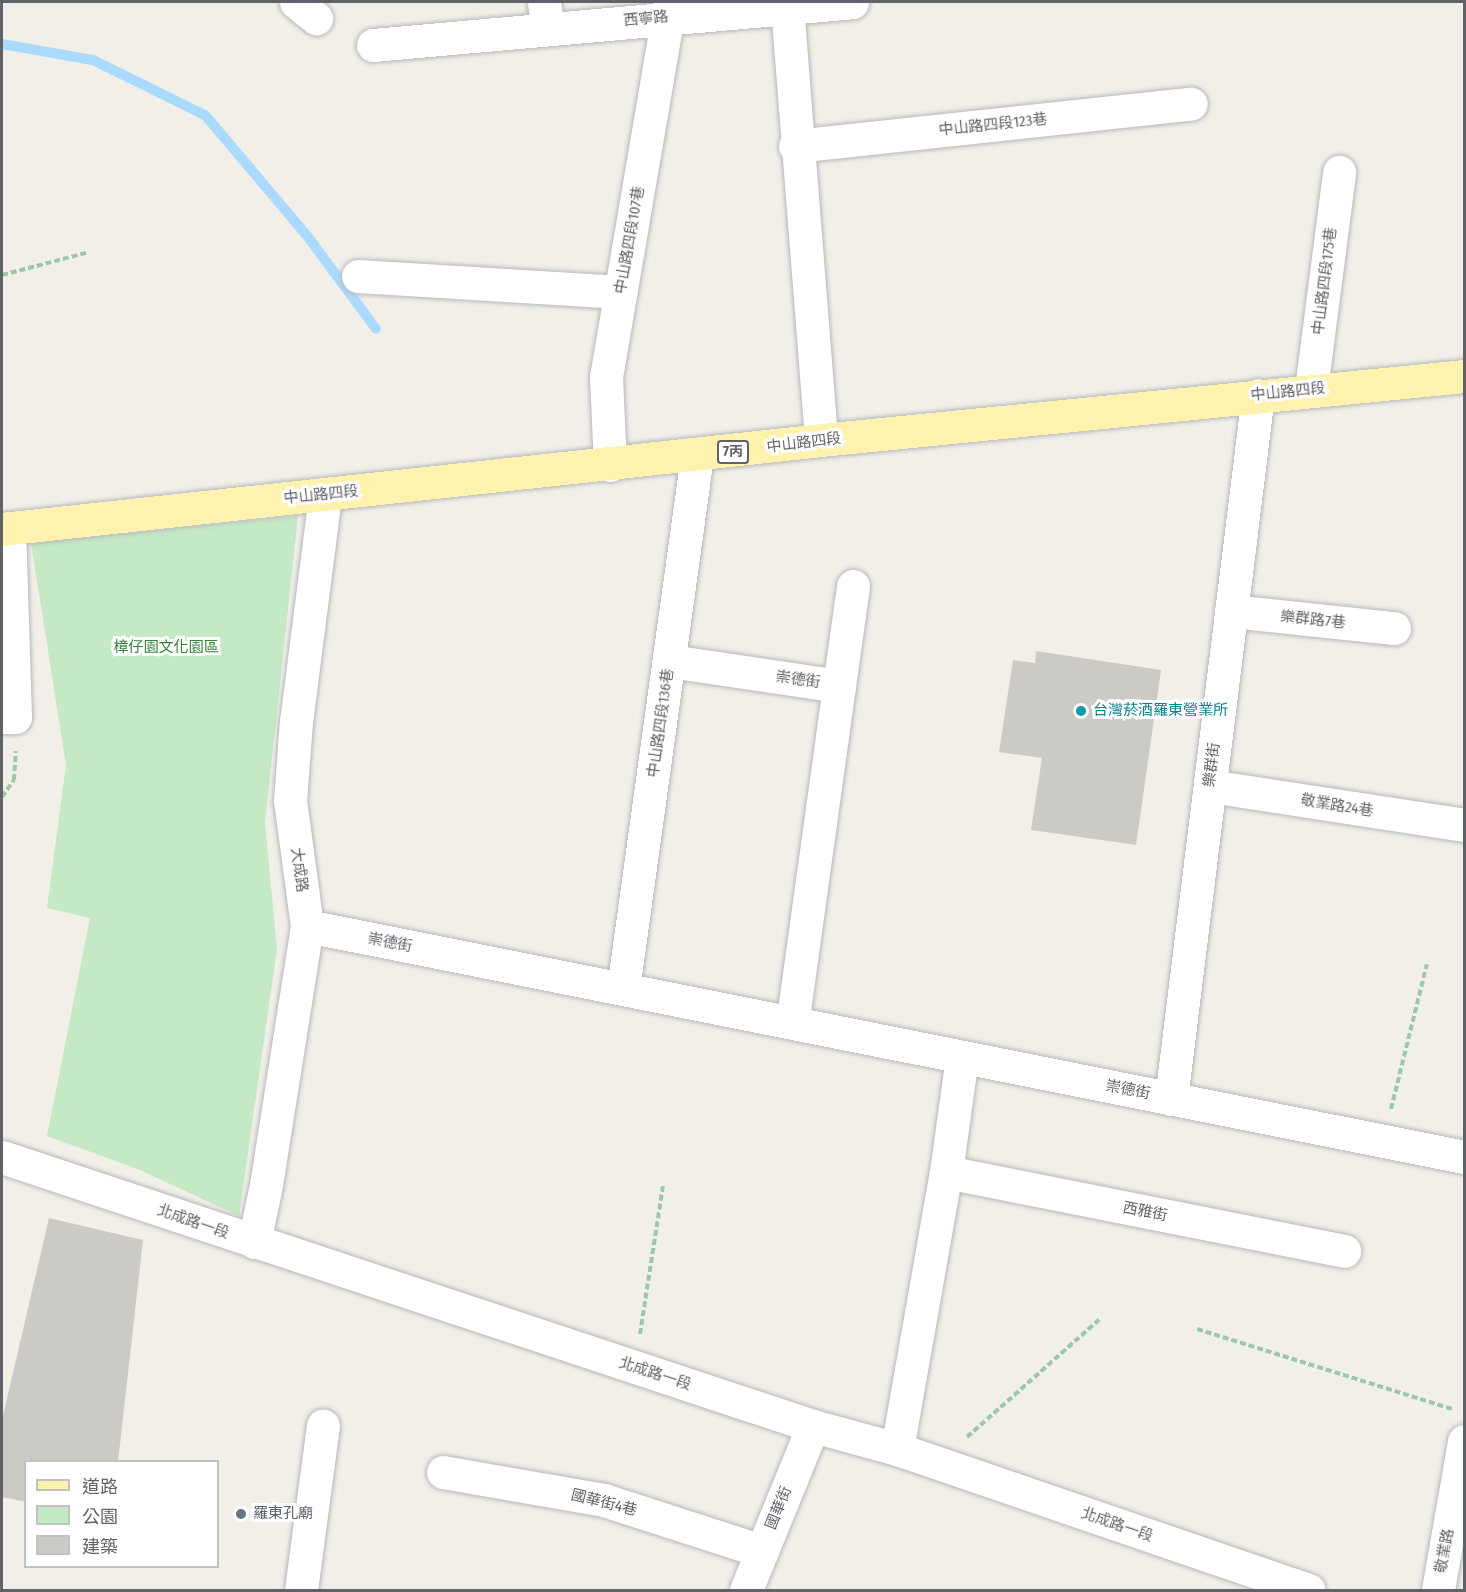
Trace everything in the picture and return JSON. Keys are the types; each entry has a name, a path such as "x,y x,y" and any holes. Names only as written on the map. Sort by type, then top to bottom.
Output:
{"main road":[{"name":"中山路四段","path":"5,529 697,456 821,440 1311,389 1464,376"}],"street":[{"name":"西寧路","path":"373,45 546,15 852,2"},
{"path":"787,6 795,146 821,440"},
{"name":"中山路四段107巷","path":"610,465 606,377 669,9"},
{"name":"中山路四段123巷","path":"795,146 1191,104"},
{"name":"中山路四段175巷","path":"1311,389 1339,172"},
{"path":"358,276 621,292"},
{"name":"樂群街","path":"1171,1099 1258,396"},
{"name":"中山路四段136巷","path":"623,989 697,456"},
{"name":"大成路","path":"254,1242 266,1185 307,926 290,801 296,722 325,495"},
{"path":"5,529 8,717"},
{"path":"839,686 853,586"},
{"name":"樂群路7巷","path":"1231,611 1394,628"},
{"name":"崇德街","path":"670,661 839,686 792,1023"},
{"name":"敬業路24巷","path":"1210,786 1464,825"},
{"name":"崇德街","path":"307,926 1464,1157"},
{"path":"897,1449 946,1172 962,1057"},
{"name":"北成路一段","path":"2,1157 635,1368 813,1426 897,1449 1308,1590"},
{"name":"西雅街","path":"946,1172 1344,1251"},
{"path":"301,1590 323,1425"},
{"name":"國華街","path":"746,1590 813,1426"},
{"name":"敬業路","path":"1438,1590 1464,1441"},
{"name":"國華街4巷","path":"443,1472 604,1500 762,1551"}],"path":[{"path":"2,275 86,253"},
{"path":"2,797 14,780 8,717"},
{"path":"1384,1141 1427,964"},
{"path":"635,1368 663,1186"},
{"path":"937,1463 1100,1319"},
{"path":"1197,1329 1464,1413"}],"green space":[{"name":"樟仔園文化園區","path":"298,516 265,823 277,949 239,1216 140,1170 47,1136 90,918 47,908 66,765 31,543"}],"building":[{"name":"台灣菸酒羅東營業所","path":"1036,651 1161,670 1136,845 1031,830 1042,758 999,752 1013,660 1035,663"},
{"path":"49,1218 143,1240 118,1460 24,1460 24,1502 2,1497 2,1420"}],"waterway":[{"path":"2,44 93,60 205,115 308,237 376,329"}],"place":[{"name":"台灣菸酒羅東營業所","path":"1081,711"},
{"name":"羅東孔廟","path":"241,1514"}]}
